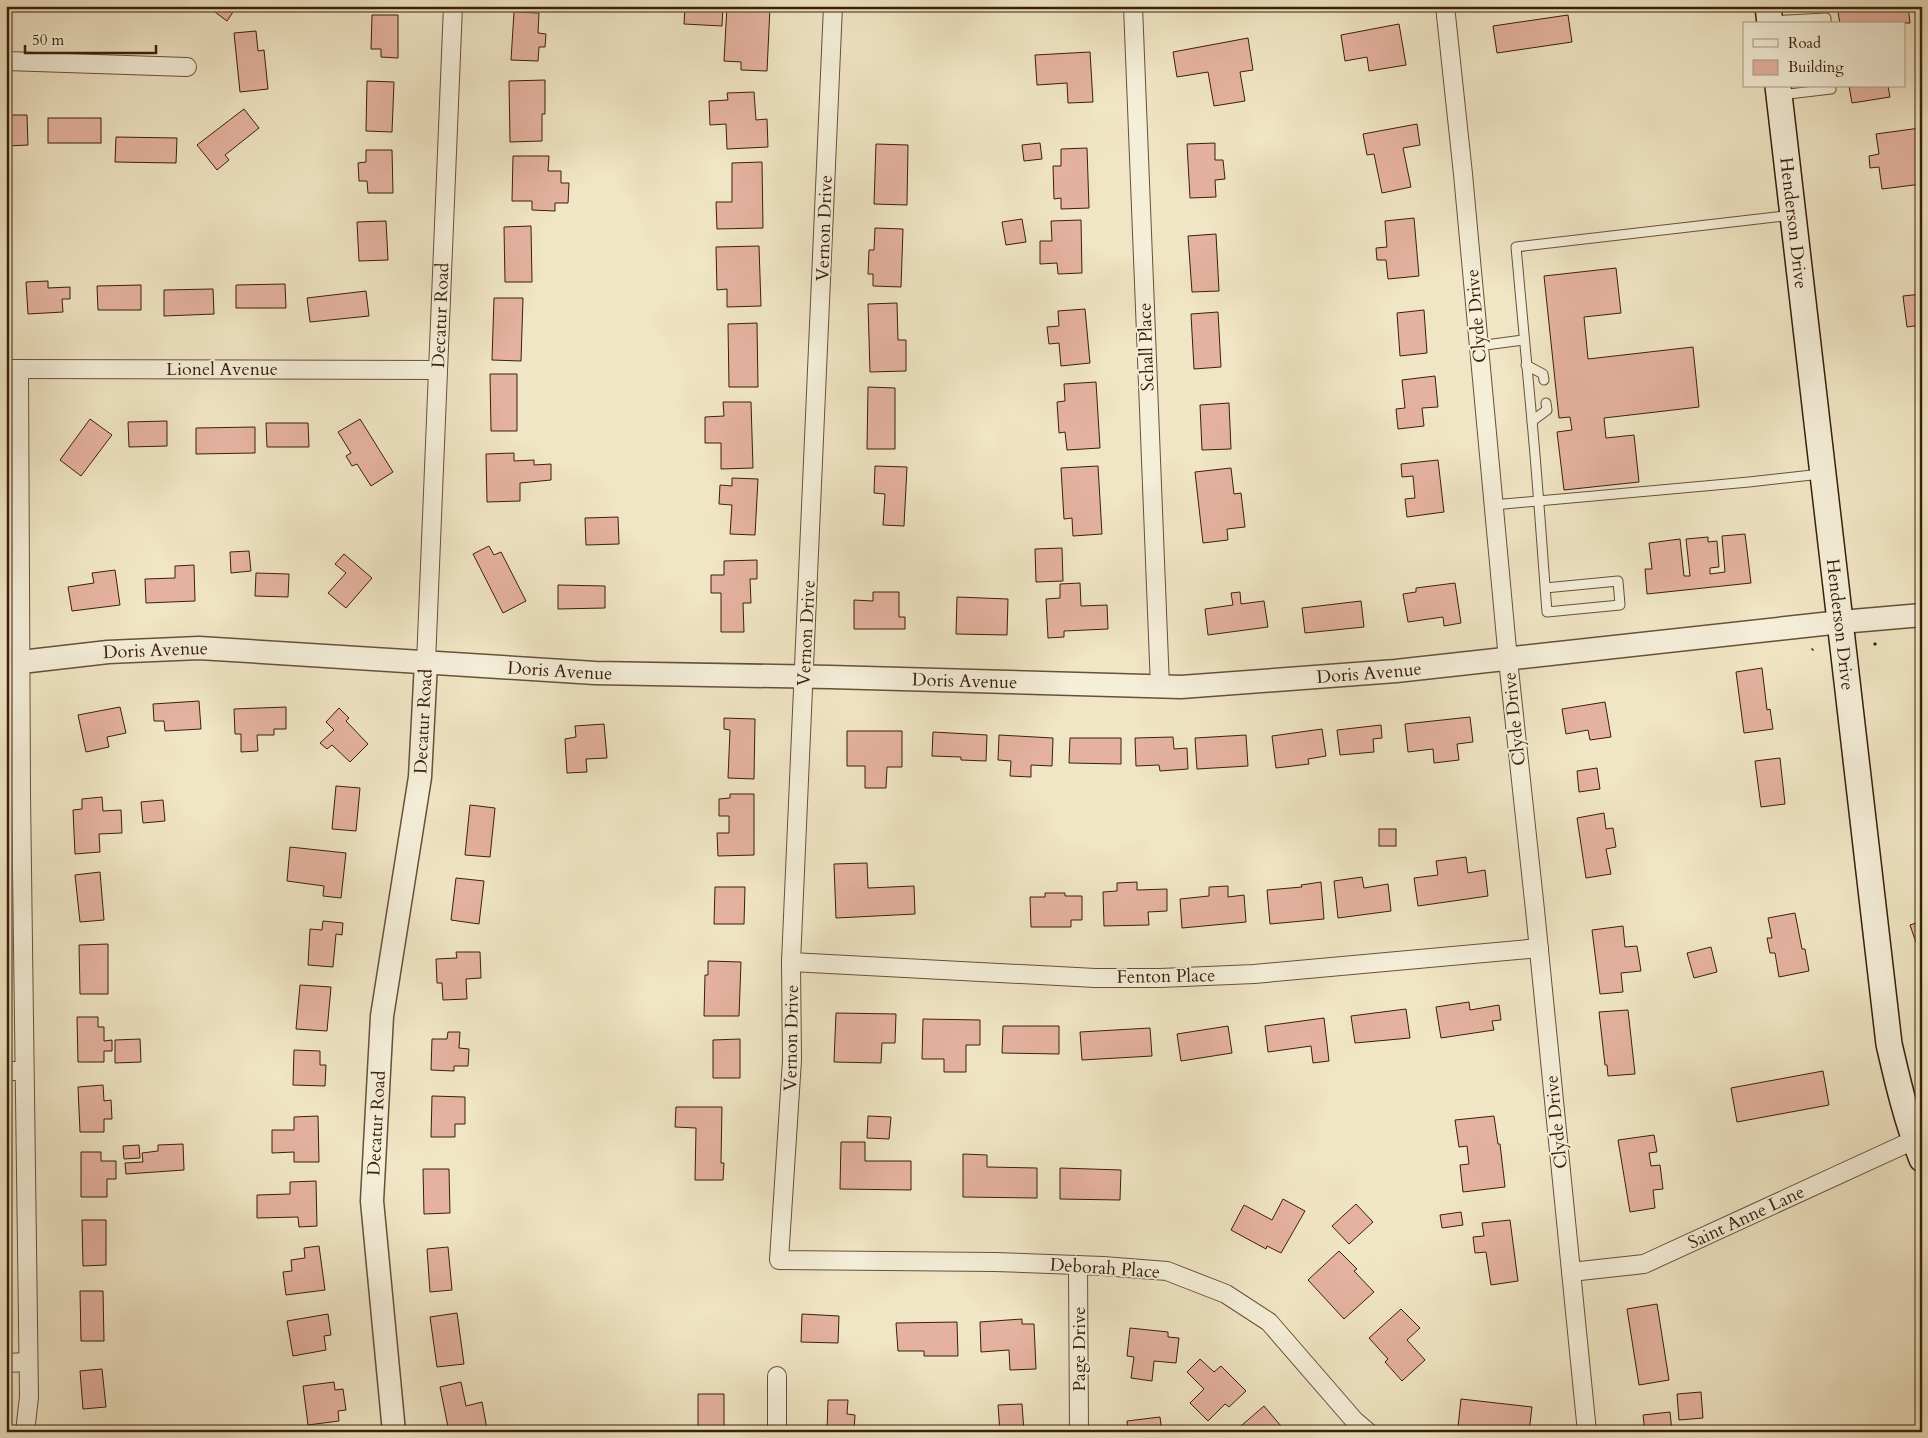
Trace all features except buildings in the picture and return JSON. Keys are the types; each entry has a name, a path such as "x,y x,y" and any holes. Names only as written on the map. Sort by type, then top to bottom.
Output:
{"main road":[{"name":"Henderson Drive","path":"1778,91 1889,1044 1898,1086 1918,1150"}],"street":[{"name":"Decatur Road","path":"394,1432 372,1201 382,1016 420,777 453,6"},
{"name":"Vernon Drive","path":"779,1260 792,1060 792,962 833,6"},
{"name":"Schall Place","path":"1133,6 1160,687"},
{"name":"Clyde Drive","path":"1445,6 1463,174 1508,660 1539,948 1587,1432"},
{"path":"6,61 187,67"},
{"name":"Lionel Avenue","path":"13,369 438,370"},
{"path":"13,369 14,664 24,1071 29,1397 25,1432"},
{"name":"Doris Avenue","path":"14,664 108,652 199,648 595,674 804,677 1180,687 1396,671 1841,622 1922,615"},
{"name":"Fenton Place","path":"792,962 1094,978 1160,978 1254,974 1539,948"},
{"path":"6,1071 24,1071"},
{"name":"Saint Anne Lane","path":"1571,1272 1644,1264 1918,1150"},
{"name":"Deborah Place","path":"779,1260 995,1262 1078,1265 1168,1272 1226,1294 1269,1322 1354,1420 1368,1432"},
{"name":"Page Drive","path":"1078,1265 1079,1432"},
{"path":"6,1363 28,1362"},
{"path":"777,1376 777,1432"}],"lane":[{"path":"1770,17 1826,18 1826,22"},
{"path":"1778,91 1832,88"},
{"path":"1545,588 1618,580 1620,605 1547,612 1516,247 1793,215"},
{"path":"1478,346 1523,340"},
{"path":"1526,365 1543,374 1544,380"},
{"path":"1532,421 1547,410 1546,403"},
{"path":"1493,505 1823,473"}]}
